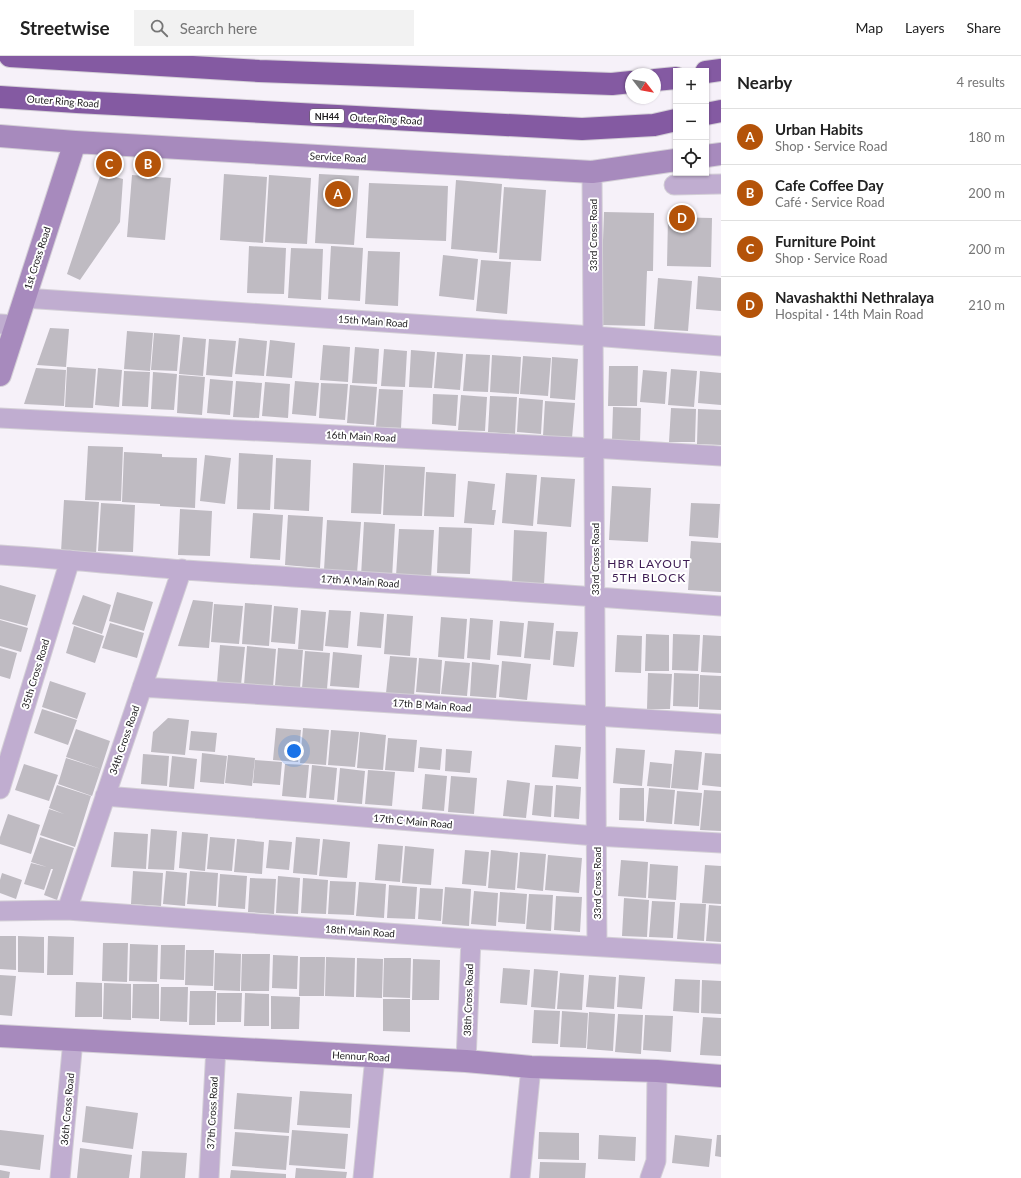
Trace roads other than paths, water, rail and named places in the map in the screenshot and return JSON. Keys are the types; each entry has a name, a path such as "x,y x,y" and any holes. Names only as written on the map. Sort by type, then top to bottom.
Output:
{"highway":[{"path":"10,56 259,71 604,83 625,82"},
{"path":"709,72 721,70"},
{"path":"661,79 673,78"},
{"name":"Outer Ring Road","path":"0,97 85,103 582,129 654,125 673,121"},
{"path":"709,113 721,111"}],"street":[{"name":"Service Road","path":"0,136 75,142 592,172 673,160"},
{"name":"1st Cross Road","path":"0,375 8,324 24,298 75,142"},
{"path":"709,156 721,154"},
{"name":"33rd Cross Road","path":"592,172 597,946"},
{"path":"674,185 721,184"},
{"name":"15th Main Road","path":"24,298 721,346"},
{"name":"16th Main Road","path":"0,418 594,448 721,456"},
{"name":"17th A Main Road","path":"0,555 182,570 595,596 721,606"},
{"name":"35th Cross Road","path":"0,789 70,560"},
{"name":"34th Cross Road","path":"67,910 182,570"},
{"name":"17th B Main Road","path":"142,687 721,724"},
{"name":"17th C Main Road","path":"105,796 596,836 721,843"},
{"name":"18th Main Road","path":"0,912 67,910 471,939 721,954"},
{"name":"38th Cross Road","path":"466,1061 471,939"},
{"name":"Hennur Road","path":"0,1036 466,1061 531,1067 657,1071 721,1076"},
{"name":"36th Cross Road","path":"60,1178 73,1040"},
{"name":"37th Cross Road","path":"209,1178 216,1047"},
{"path":"363,1178 375,1057"},
{"path":"520,1178 531,1067"},
{"path":"650,1178 656,1161 657,1071"}],"place":[{"name":"Furniture Point","path":"109,164"},
{"name":"Cafe Coffee Day","path":"148,164"},
{"name":"Urban Habits","path":"338,194"},
{"name":"Navashakthi Nethralaya","path":"682,218"}],"district":[{"name":"HBR LAYOUT 5TH BLOCK","path":"649,570"}]}
